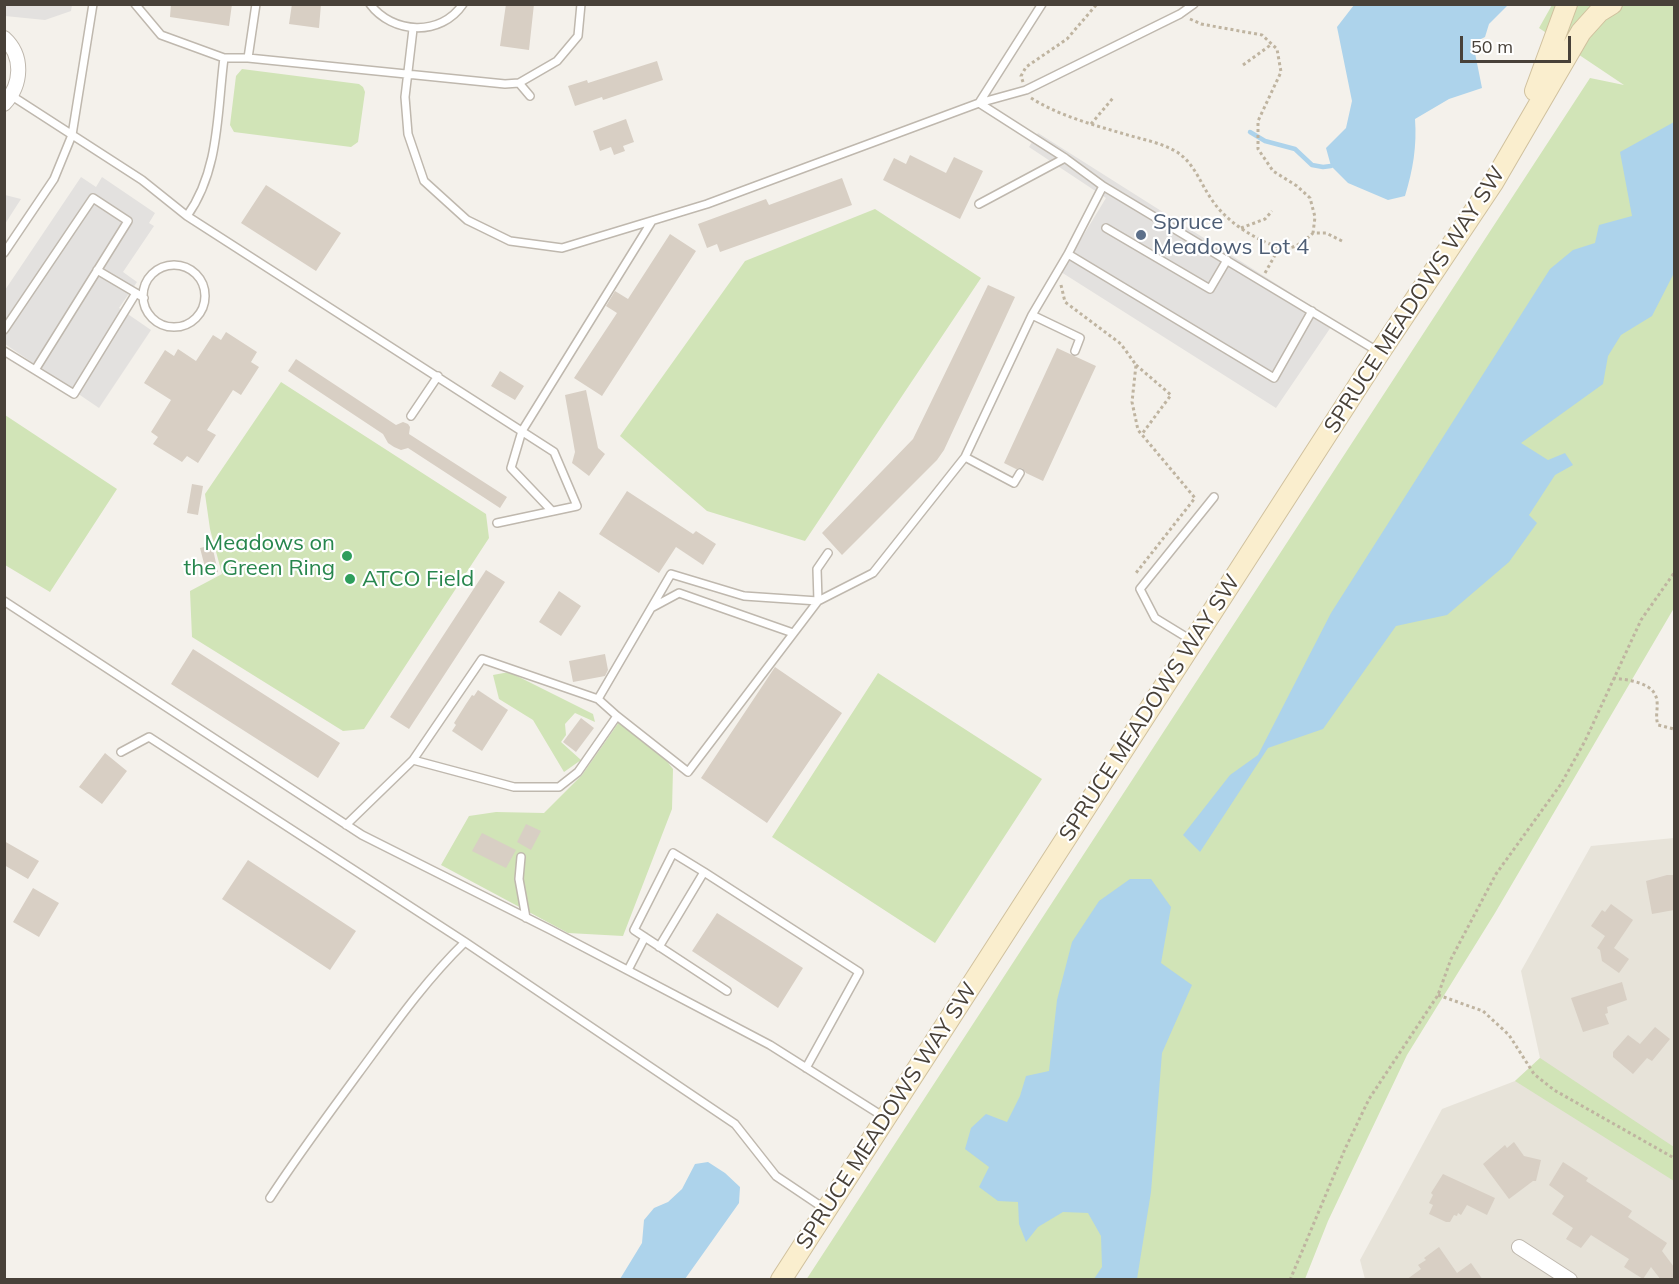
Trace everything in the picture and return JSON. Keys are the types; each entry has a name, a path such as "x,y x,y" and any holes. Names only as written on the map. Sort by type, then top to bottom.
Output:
{"main road":[{"name":"SPRUCE MEADOWS WAY SW","path":"1519,136 1566,4"},
{"name":"SPRUCE MEADOWS WAY SW","path":"781,1280 1380,352 1469,221 1581,32 1599,12 1612,4"}],"street":[{"path":"4,38 10,42 17,56 19,71 16,86 8,100"},
{"path":"1520,1247 1570,1280"}],"lane":[{"path":"4,253 54,179 72,135 93,4"},
{"path":"135,4 161,35 224,58 248,58 505,84 519,83 557,61 578,36 581,4"},
{"path":"248,58 256,4"},
{"path":"370,4 376,13 393,24 413,28 431,27 447,20 463,4"},
{"path":"979,103 1042,4"},
{"path":"413,28 405,97 408,134 424,181 467,220 510,242 562,248 707,204 979,103 1026,90 1180,14 1194,4"},
{"path":"187,216 194,207 206,180 214,153 224,58"},
{"path":"519,83 530,96"},
{"path":"8,100 72,135 142,180 187,216 554,452 577,506 497,523"},
{"path":"979,103 1065,158 1103,186 1380,352"},
{"path":"979,204 1065,158"},
{"path":"346,825 413,760 482,659 598,699 688,772 818,601 873,573 964,457 1032,315 1068,255 1103,186"},
{"path":"4,330 93,198 128,221 35,370"},
{"path":"552,511 511,468 522,431 652,221"},
{"path":"1106,228 1210,288 1227,260"},
{"path":"1068,255 1274,378 1312,311"},
{"path":"97,270 144,298 146,308 152,317 160,323 171,326 180,326 197,317 205,299 205,290 201,281 187,268 178,265 167,266 157,270 150,278 145,287 144,298"},
{"path":"4,351 74,394 136,293"},
{"path":"1032,315 1080,338 1076,351"},
{"path":"411,416 438,376"},
{"path":"964,457 1014,483 1020,473"},
{"path":"1193,642 1155,618 1140,589 1214,496"},
{"path":"818,601 817,569 828,553"},
{"path":"598,699 671,574 744,596 818,601"},
{"path":"651,608 679,593 793,633"},
{"path":"4,602 362,836 628,970 770,1045 886,1118"},
{"path":"413,760 514,787 559,787 578,772 617,716"},
{"path":"121,752 149,737 465,942 735,1124 776,1176 827,1210"},
{"path":"727,991 634,930 673,853 859,972 807,1068"},
{"path":"521,857 519,879 526,918"},
{"path":"659,947 704,872"},
{"path":"628,970 645,937"},
{"path":"270,1198 292,1164 415,996 465,942"}],"path":[{"path":"1097,4 1067,39 1026,67 1021,76 1031,98 1044,106 1091,124 1156,142 1178,153 1195,169 1211,199 1226,218 1251,236 1279,248 1293,248 1303,243 1313,233 1316,217 1310,198 1297,186 1274,171 1258,148 1258,121 1281,72 1277,49 1262,35 1201,24 1180,14"},
{"path":"1244,64 1272,44"},
{"path":"1091,124 1113,98"},
{"path":"1241,228 1265,219 1272,211"},
{"path":"1313,233 1326,233 1342,241"},
{"path":"1263,276 1279,248"},
{"path":"1057,272 1065,302 1121,345 1136,365 1171,395 1142,435"},
{"path":"1136,365 1132,402 1138,430 1195,498 1136,573"},
{"path":"1290,1280 1345,1149 1369,1099 1438,995 1451,959 1496,874 1561,784 1585,741 1641,620 1674,573"},
{"path":"1613,678 1634,681 1651,690 1657,700 1655,717 1658,725 1674,729"},
{"path":"1438,995 1483,1011 1509,1035 1534,1074 1554,1090 1674,1158"}],"shaded area":[{"path":"4,5 72,5 71,11 45,20 5,16"},
{"name":"Spruce Meadows Lot 4","path":"1038,133 1335,321 1276,408 1061,272 1106,198 1029,147"},
{"path":"81,177 96,187 102,177 155,213 149,223 154,226 123,272 137,282 119,308 151,330 99,408 5,344 5,290"},
{"path":"5,195 21,199 5,224"},
{"path":"1674,838 1674,1279 1365,1279 1360,1260 1442,1109 1515,1081 1540,1058 1521,971 1591,846"}],"green space":[{"path":"1552,5 1674,5 1674,608 1495,913 1407,1055 1328,1221 1305,1279 806,1280 1590,78 1624,85 1539,28"},
{"path":"242,69 359,84 365,92 358,142 351,147 234,132 230,125 236,76"},
{"path":"875,209 981,278 805,541 707,511 620,436 745,261"},
{"name":"Meadows on the Green Ring","path":"281,382 486,514 489,538 364,729 343,731 192,637 190,591 222,574 210,529 205,494"},
{"path":"5,415 117,489 50,592 5,565"},
{"path":"509,672 593,714 595,722 575,713 565,724 566,735 561,742 581,760 564,772 533,720 499,699 493,675"},
{"path":"878,673 1042,779 935,943 772,837"},
{"path":"619,722 649,738 673,769 672,809 623,936 568,933 441,865 469,816 496,812 544,813 582,775"},
{"path":"1540,1058 1674,1147 1674,1181 1515,1081"}],"water":[{"path":"1354,5 1508,5 1489,24 1485,37 1473,43 1482,88 1449,99 1415,119 1414,158 1405,196 1388,200 1348,183 1331,166 1326,148 1346,128 1352,101 1337,27"},
{"path":"1674,122 1674,273 1652,316 1621,335 1608,356 1603,384 1521,443 1548,460 1565,453 1573,465 1555,475 1529,515 1537,523 1509,562 1447,615 1396,626 1323,729 1268,748 1200,852 1183,835 1230,775 1258,755 1331,613 1550,269 1573,250 1595,243 1599,225 1632,216 1620,152"},
{"path":"1130,879 1151,879 1171,907 1161,963 1192,985 1162,1053 1151,1192 1137,1279 1094,1279 1102,1267 1101,1236 1088,1213 1063,1212 1038,1227 1026,1242 1019,1224 1018,1202 998,1201 979,1187 989,1167 965,1149 971,1128 986,1114 1007,1122 1020,1096 1026,1076 1049,1071 1057,1000 1072,942 1099,901"},
{"path":"708,1162 740,1187 739,1203 685,1279 620,1279 642,1243 644,1220 654,1208 668,1202 682,1189 695,1164"}],"building":[{"path":"171,4 232,4 229,26 170,17"},
{"path":"292,4 321,4 319,28 289,24"},
{"path":"506,4 534,4 529,50 500,46"},
{"path":"657,61 663,80 603,100 602,97 575,106 568,86 587,80 588,83"},
{"path":"626,119 634,142 623,146 625,151 614,155 611,147 600,151 593,131"},
{"path":"910,155 946,173 954,157 983,171 960,219 883,180 894,158 906,164"},
{"path":"842,178 852,205 720,252 717,244 707,248 698,224 766,199 769,205"},
{"path":"266,185 341,233 316,271 241,223"},
{"path":"670,234 696,251 602,396 574,378 617,313 606,306 615,291 628,299"},
{"path":"988,285 1015,297 944,450 937,460 842,555 822,533 913,439"},
{"path":"226,332 257,352 251,362 259,367 241,395 233,390 207,430 216,435 198,463 187,456 182,462 153,444 158,437 151,432 171,400 144,383 165,350 174,356 178,349 196,361 213,335 221,340"},
{"path":"1057,348 1096,366 1043,481 1026,473 1022,468 1016,469 1004,463"},
{"path":"296,359 396,425 403,422 408,424 409,434 507,497 500,508 408,448 401,450 394,447 388,443 383,434 288,371"},
{"path":"500,371 524,386 515,400 491,386"},
{"path":"586,390 598,448 605,454 589,476 572,463 575,452 565,395"},
{"path":"192,484 203,486 198,515 187,513"},
{"path":"627,491 693,534 696,531 716,544 703,565 676,547 659,573 599,534"},
{"path":"212,545 218,572 207,575 200,548"},
{"path":"486,570 505,582 409,729 390,717"},
{"path":"559,591 581,606 561,636 539,622"},
{"path":"193,649 340,743 318,778 171,684"},
{"path":"605,654 608,670 605,676 573,682 569,661"},
{"path":"775,667 842,713 767,823 701,778"},
{"path":"478,690 508,710 482,751 452,731 456,725 454,723 466,704"},
{"path":"581,718 594,728 576,752 563,742"},
{"path":"105,753 127,771 102,804 79,787"},
{"path":"526,824 541,831 531,850 517,842"},
{"path":"482,833 516,850 506,868 472,851"},
{"path":"4,841 39,861 28,879 4,865"},
{"path":"248,860 356,931 330,970 222,899"},
{"path":"1674,875 1674,910 1652,914 1646,881"},
{"path":"33,888 59,903 39,937 13,922"},
{"path":"1611,904 1633,920 1614,948 1629,959 1619,973 1602,961 1600,950 1597,948 1605,936 1591,926 1602,910 1605,912"},
{"path":"717,913 803,968 778,1008 692,951"},
{"path":"1622,982 1627,1000 1607,1007 1608,1013 1605,1014 1609,1024 1583,1032 1571,998"},
{"path":"1655,1027 1670,1039 1652,1061 1647,1058 1633,1074 1613,1057 1613,1052 1628,1035 1640,1044"},
{"path":"1514,1142 1524,1156 1541,1160 1536,1181 1509,1199 1483,1164 1505,1145 1507,1148"},
{"path":"1563,1162 1588,1178 1586,1181 1632,1211 1628,1217 1667,1243 1662,1251 1674,1267 1674,1280 1661,1280 1651,1267 1643,1279 1624,1267 1629,1259 1591,1235 1581,1248 1566,1239 1573,1228 1552,1214 1564,1196 1549,1185"},
{"path":"1443,1174 1495,1198 1487,1215 1467,1205 1461,1215 1458,1213 1457,1216 1454,1215 1450,1222 1429,1214 1433,1205 1429,1203 1433,1195 1431,1193"},
{"path":"1439,1247 1457,1273 1471,1263 1483,1280 1406,1280 1421,1269 1418,1265 1426,1260 1424,1258"}],"waterway":[{"path":"1250,132 1265,141 1295,149 1312,165 1331,166"}],"place":[{"name":"Spruce Meadows Lot 4","path":"1141,235"},
{"name":"Meadows on the Green Ring","path":"347,556"},
{"name":"ATCO Field","path":"350,579"}]}
